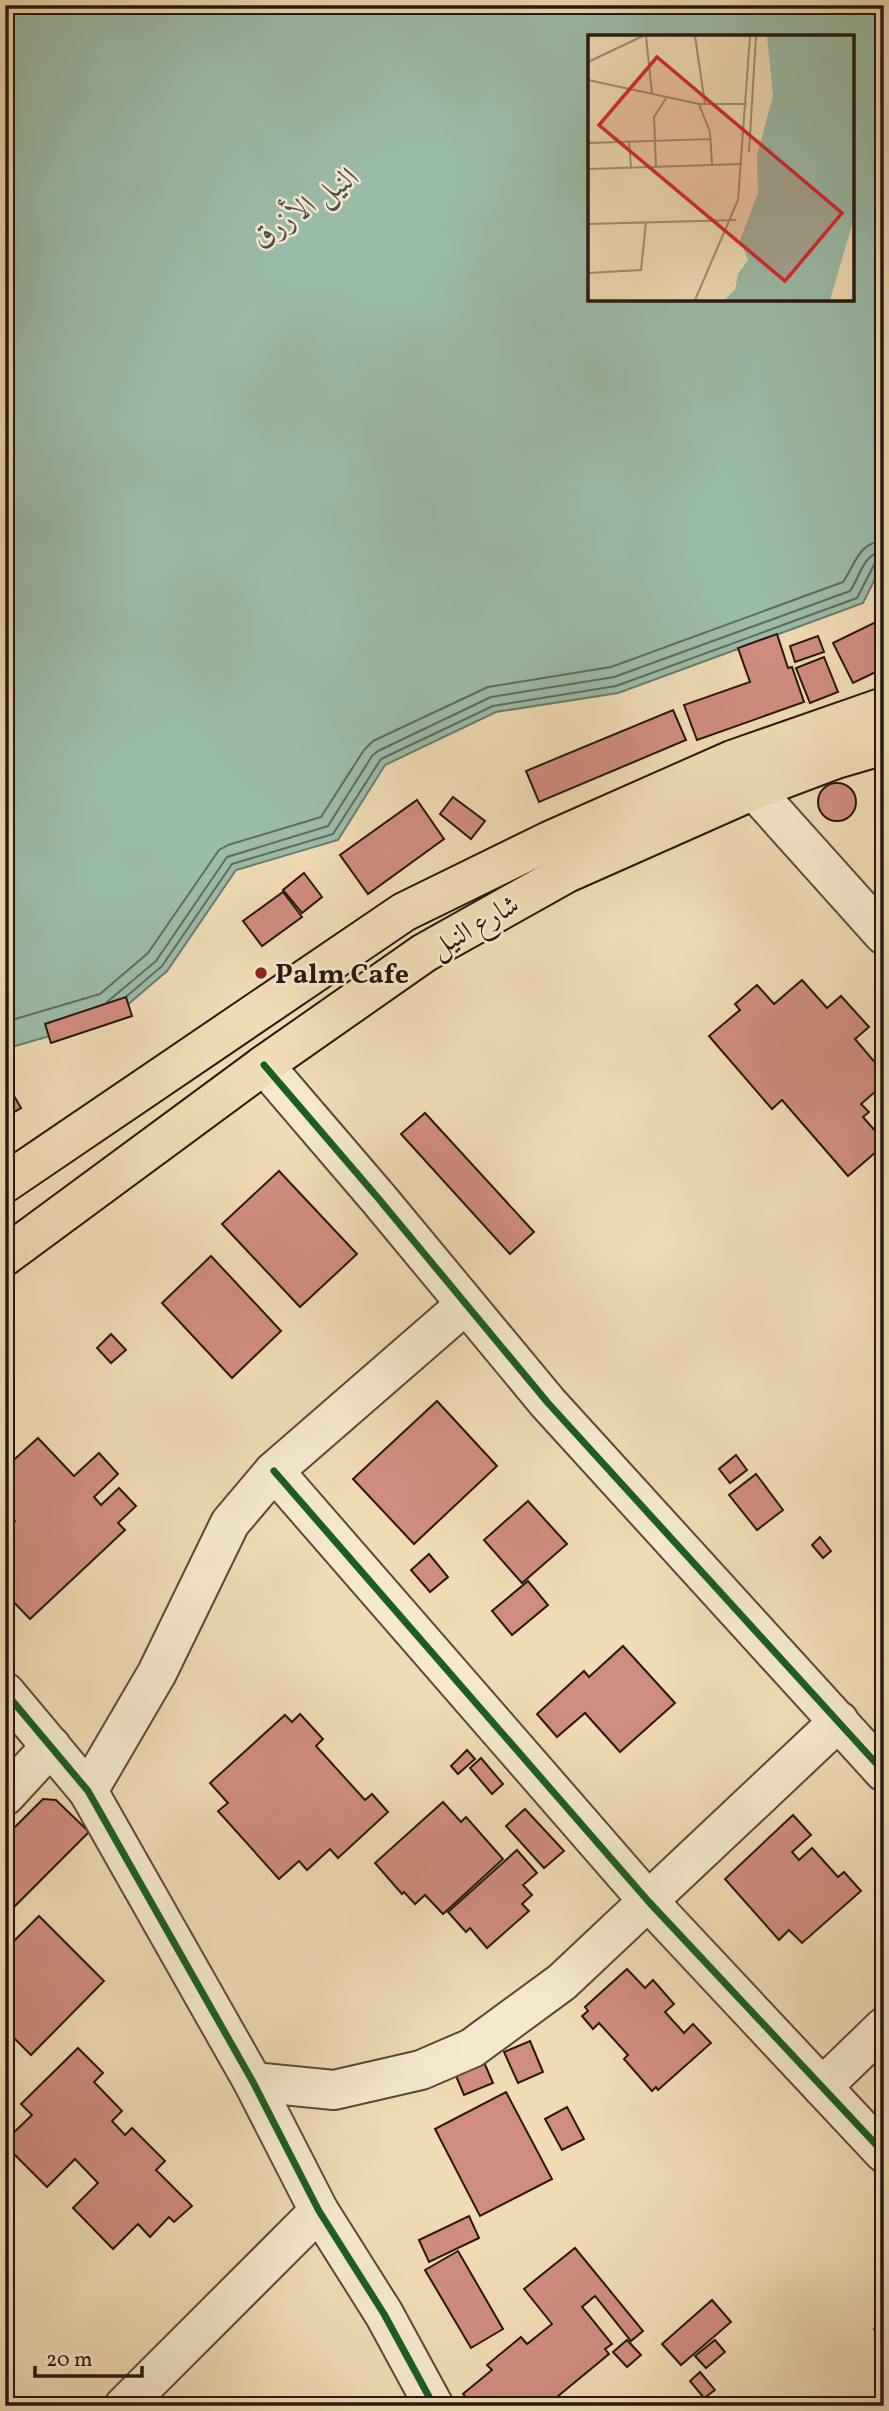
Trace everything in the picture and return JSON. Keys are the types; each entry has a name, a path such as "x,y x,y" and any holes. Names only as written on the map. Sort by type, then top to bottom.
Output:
{"main road":[{"name":"شارع النيل","path":"5,1183 404,912 549,841 732,761 884,707"},
{"name":"شارع النيل","path":"5,1256 264,1065 424,953 555,879 754,790 836,759 884,746"}],"street":[{"path":"732,761 754,790 884,936"},
{"path":"264,1065 548,1403 884,1772"},
{"path":"88,1791 157,1673 230,1522 274,1471 465,1305"},
{"path":"274,1471 649,1902 884,2152"},
{"path":"5,1692 88,1791 253,2082 319,2211 384,2314 434,2406"},
{"path":"253,2082 334,2090 421,2070 472,2048 562,1982 839,1721"},
{"path":"5,1796 51,1746"},
{"path":"822,2087 884,2027"},
{"path":"124,2406 319,2211"}],"water":[{"name":"النيل الأزرق","path":"5,5 884,5 884,561 863,603 618,693 496,712 385,765 338,840 236,870 167,971 112,1018 5,1049"}],"building":[{"path":"884,618 884,668 853,683 833,643"},
{"path":"777,634 788,668 792,667 804,702 697,740 684,705 750,682 738,648"},
{"path":"818,636 824,652 795,662 790,646"},
{"path":"824,657 838,692 810,703 796,668"},
{"path":"673,710 686,740 539,802 526,771"},
{"path":"837,783 851,788 856,802 851,816 837,821 823,816 818,802 823,788"},
{"path":"453,797 485,821 471,839 440,814"},
{"path":"417,800 444,839 368,894 340,855"},
{"path":"304,873 322,897 302,913 283,890"},
{"path":"283,892 302,917 262,946 243,921"},
{"path":"802,980 827,1008 841,996 869,1027 855,1039 884,1073 884,1084 861,1104 869,1112 863,1117 884,1141 884,1145 848,1176 782,1100 772,1109 709,1036 740,1010 735,1004 757,985 774,1004"},
{"path":"126,997 132,1016 51,1043 45,1024"},
{"path":"5,1080 21,1108 5,1117"},
{"path":"425,1113 534,1232 510,1254 401,1134"},
{"path":"279,1171 357,1254 300,1307 222,1224"},
{"path":"211,1256 281,1331 232,1378 162,1303"},
{"path":"111,1334 126,1350 111,1363 97,1348"},
{"path":"437,1401 497,1466 414,1544 353,1479"},
{"path":"38,1438 74,1476 99,1453 118,1474 94,1497 101,1505 119,1488 136,1506 118,1523 125,1530 30,1619 5,1593 5,1531 15,1521 5,1511 5,1468"},
{"path":"736,1455 747,1470 730,1483 719,1469"},
{"path":"756,1474 783,1510 757,1530 729,1495"},
{"path":"528,1501 567,1544 522,1583 484,1540"},
{"path":"820,1537 831,1551 823,1558 812,1545"},
{"path":"429,1554 448,1577 430,1592 411,1570"},
{"path":"528,1581 548,1605 512,1635 492,1611"},
{"path":"623,1646 675,1703 620,1752 585,1713 557,1737 537,1714 584,1671 589,1677"},
{"path":"300,1714 323,1739 316,1746 365,1800 372,1794 388,1812 338,1858 330,1849 307,1870 299,1861 279,1879 218,1811 228,1803 210,1783 285,1715 292,1722"},
{"path":"467,1750 475,1759 458,1774 451,1766"},
{"path":"481,1758 503,1784 492,1794 470,1768"},
{"path":"43,1799 56,1800 89,1832 5,1916 5,1837"},
{"path":"443,1802 461,1822 466,1817 503,1859 443,1914 425,1895 415,1904 404,1892 402,1894 375,1863"},
{"path":"525,1809 564,1851 544,1868 506,1826"},
{"path":"793,1815 811,1835 792,1852 799,1860 812,1848 838,1877 844,1872 861,1891 802,1943 789,1930 779,1940 725,1879"},
{"path":"517,1850 537,1873 523,1885 532,1895 522,1904 529,1911 487,1948 470,1928 466,1932 448,1912"},
{"path":"39,1916 104,1981 31,2055 5,2029 5,1950"},
{"path":"627,1969 645,1988 653,1980 674,2004 665,2012 684,2033 693,2024 711,2043 658,2090 656,2087 652,2091 624,2059 628,2055 599,2023 593,2029 582,2016 588,2011 585,2007"},
{"path":"530,2041 543,2072 518,2083 504,2052"},
{"path":"78,2048 103,2073 94,2082 122,2111 112,2121 125,2135 132,2128 165,2161 156,2170 192,2206 174,2222 169,2217 150,2237 138,2224 113,2249 73,2208 98,2183 75,2159 47,2187 5,2145 5,2141 32,2115 21,2104"},
{"path":"483,2060 493,2083 464,2095 454,2071"},
{"path":"506,2092 552,2179 480,2216 435,2129"},
{"path":"567,2107 584,2139 562,2150 545,2119"},
{"path":"469,2216 479,2238 429,2262 419,2240"},
{"path":"575,2248 643,2331 631,2341 595,2296 582,2307 612,2344 605,2349 609,2354 546,2406 473,2406 463,2394 492,2370 487,2365 521,2337 527,2344 552,2324 524,2289"},
{"path":"458,2251 503,2329 471,2348 425,2270"},
{"path":"712,2300 731,2322 681,2365 662,2344"},
{"path":"884,2321 884,2340 874,2329"},
{"path":"627,2340 641,2355 627,2367 613,2352"},
{"path":"715,2340 725,2352 706,2368 695,2356"},
{"path":"700,2372 715,2390 704,2398 690,2381"}],"cycle path":[{"path":"264,1065 548,1403 884,1772"},
{"path":"274,1471 649,1902 884,2153"},
{"path":"5,1692 88,1791 253,2082 319,2211 384,2314 434,2406"}],"place":[{"name":"Palm Cafe","path":"261,973"}]}
